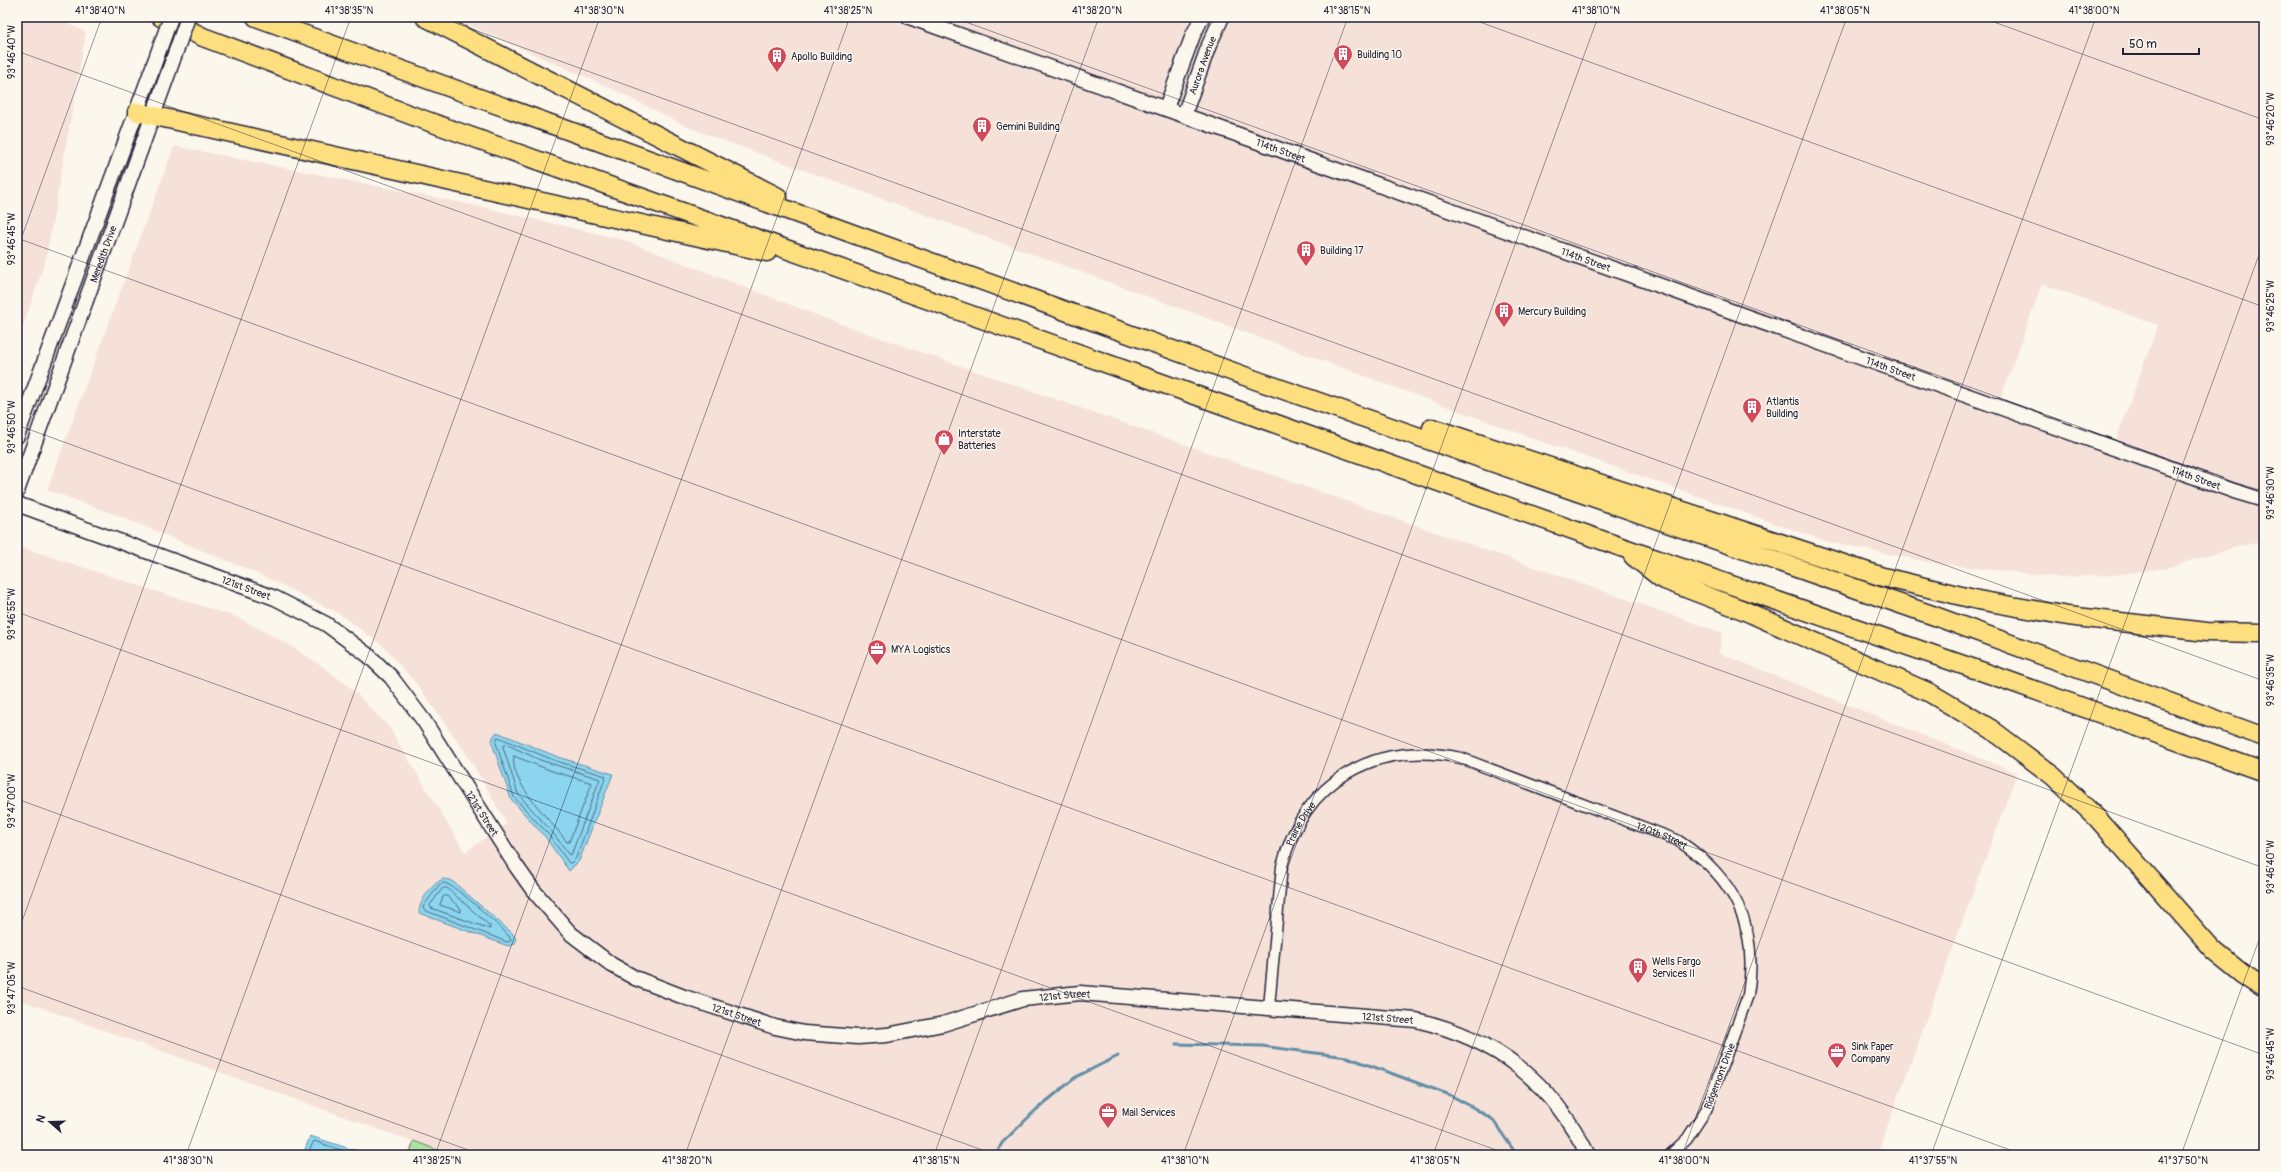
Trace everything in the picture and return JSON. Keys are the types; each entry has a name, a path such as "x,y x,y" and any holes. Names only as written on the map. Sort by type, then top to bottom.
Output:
{"highway":[{"path":"161,17 210,39 416,117 1621,547 1995,676 2264,772"},
{"path":"256,17 1261,382 1932,615 2260,735"},
{"path":"425,17 850,233"},
{"path":"145,115 841,268"},
{"path":"1261,382 1421,424 1883,577 1978,600 2068,616 2207,632 2264,633"},
{"path":"1621,547 1662,579 1743,610 1930,693 1992,729 2053,776 2098,819 2213,950 2244,975 2264,988"}],"street":[{"name":"Meredith Drive","path":"17,491 145,115 154,64 171,17"},
{"name":"Meredith Drive","path":"17,436 145,115 169,71 188,17"},
{"name":"114th Street","path":"909,17 2264,500"},
{"name":"Aurora Avenue","path":"1166,108 1193,35 1202,17"},
{"name":"Aurora Avenue","path":"1184,115 1209,45 1222,17"},
{"name":"121st Street","path":"17,504 275,598 320,620 348,638 385,672 408,698 516,866 533,890 570,933 612,965 657,987 775,1027 831,1036 887,1035 916,1030 997,1006 1051,995 1109,994 1416,1020 1439,1025 1485,1044 1507,1057 1540,1084 1571,1124 1588,1155"},
{"name":"Prairie Drive","path":"1269,1007 1282,866 1286,847 1304,813 1326,788 1341,776 1374,760 1410,753 1442,754 1461,758"},
{"name":"120th Street","path":"1461,758 1677,840 1705,859 1729,887 1739,905 1749,934 1751,977 1743,1011"},
{"name":"Ridgemont Drive","path":"1670,1155 1686,1140 1706,1110 1743,1011"}],"shaded area":[{"path":"17,17 54,17 86,32 46,259 17,344"},
{"path":"450,17 2264,17 2264,542 2244,545 2166,568 2115,575 2056,577 1939,564 1828,542 1549,444 692,129 604,85","holes":["2042,284 2158,325 2113,448 1998,406"]},
{"path":"174,146 473,205 621,239 827,319 1723,633 1719,653 2017,773 1877,1155 450,1155 17,999 17,550 24,548 239,618 288,644 325,668 353,690 388,726 465,852 507,823 467,755 420,688 384,647 338,613 261,575 117,515 47,490"}],"green space":[{"path":"414,1141 450,1155 409,1155"}],"water":[{"path":"497,732 558,757 613,774 579,861 569,871 546,838 511,799 492,743 493,737"},
{"path":"443,879 451,880 512,933 516,939 515,944 508,946 419,913 421,903 427,893"},
{"path":"310,1136 369,1155 303,1155"}],"waterway":[{"path":"1176,1044 1262,1046 1347,1057 1450,1095 1474,1108 1492,1119 1517,1155"},
{"path":"996,1155 1002,1143 1037,1109 1076,1077 1118,1056"}],"place":[{"name":"Building 10","path":"1343,71"},
{"name":"Apollo Building","path":"777,73"},
{"name":"Gemini Building","path":"982,143"},
{"name":"Building 17","path":"1306,267"},
{"name":"Mercury Building","path":"1504,328"},
{"name":"Atlantis Building","path":"1752,424"},
{"name":"Interstate Batteries","path":"944,456"},
{"name":"MYA Logistics","path":"877,666"},
{"name":"Wells Fargo Services II","path":"1638,984"},
{"name":"Sink Paper Company","path":"1837,1069"},
{"name":"Mail Services","path":"1108,1129"}]}
